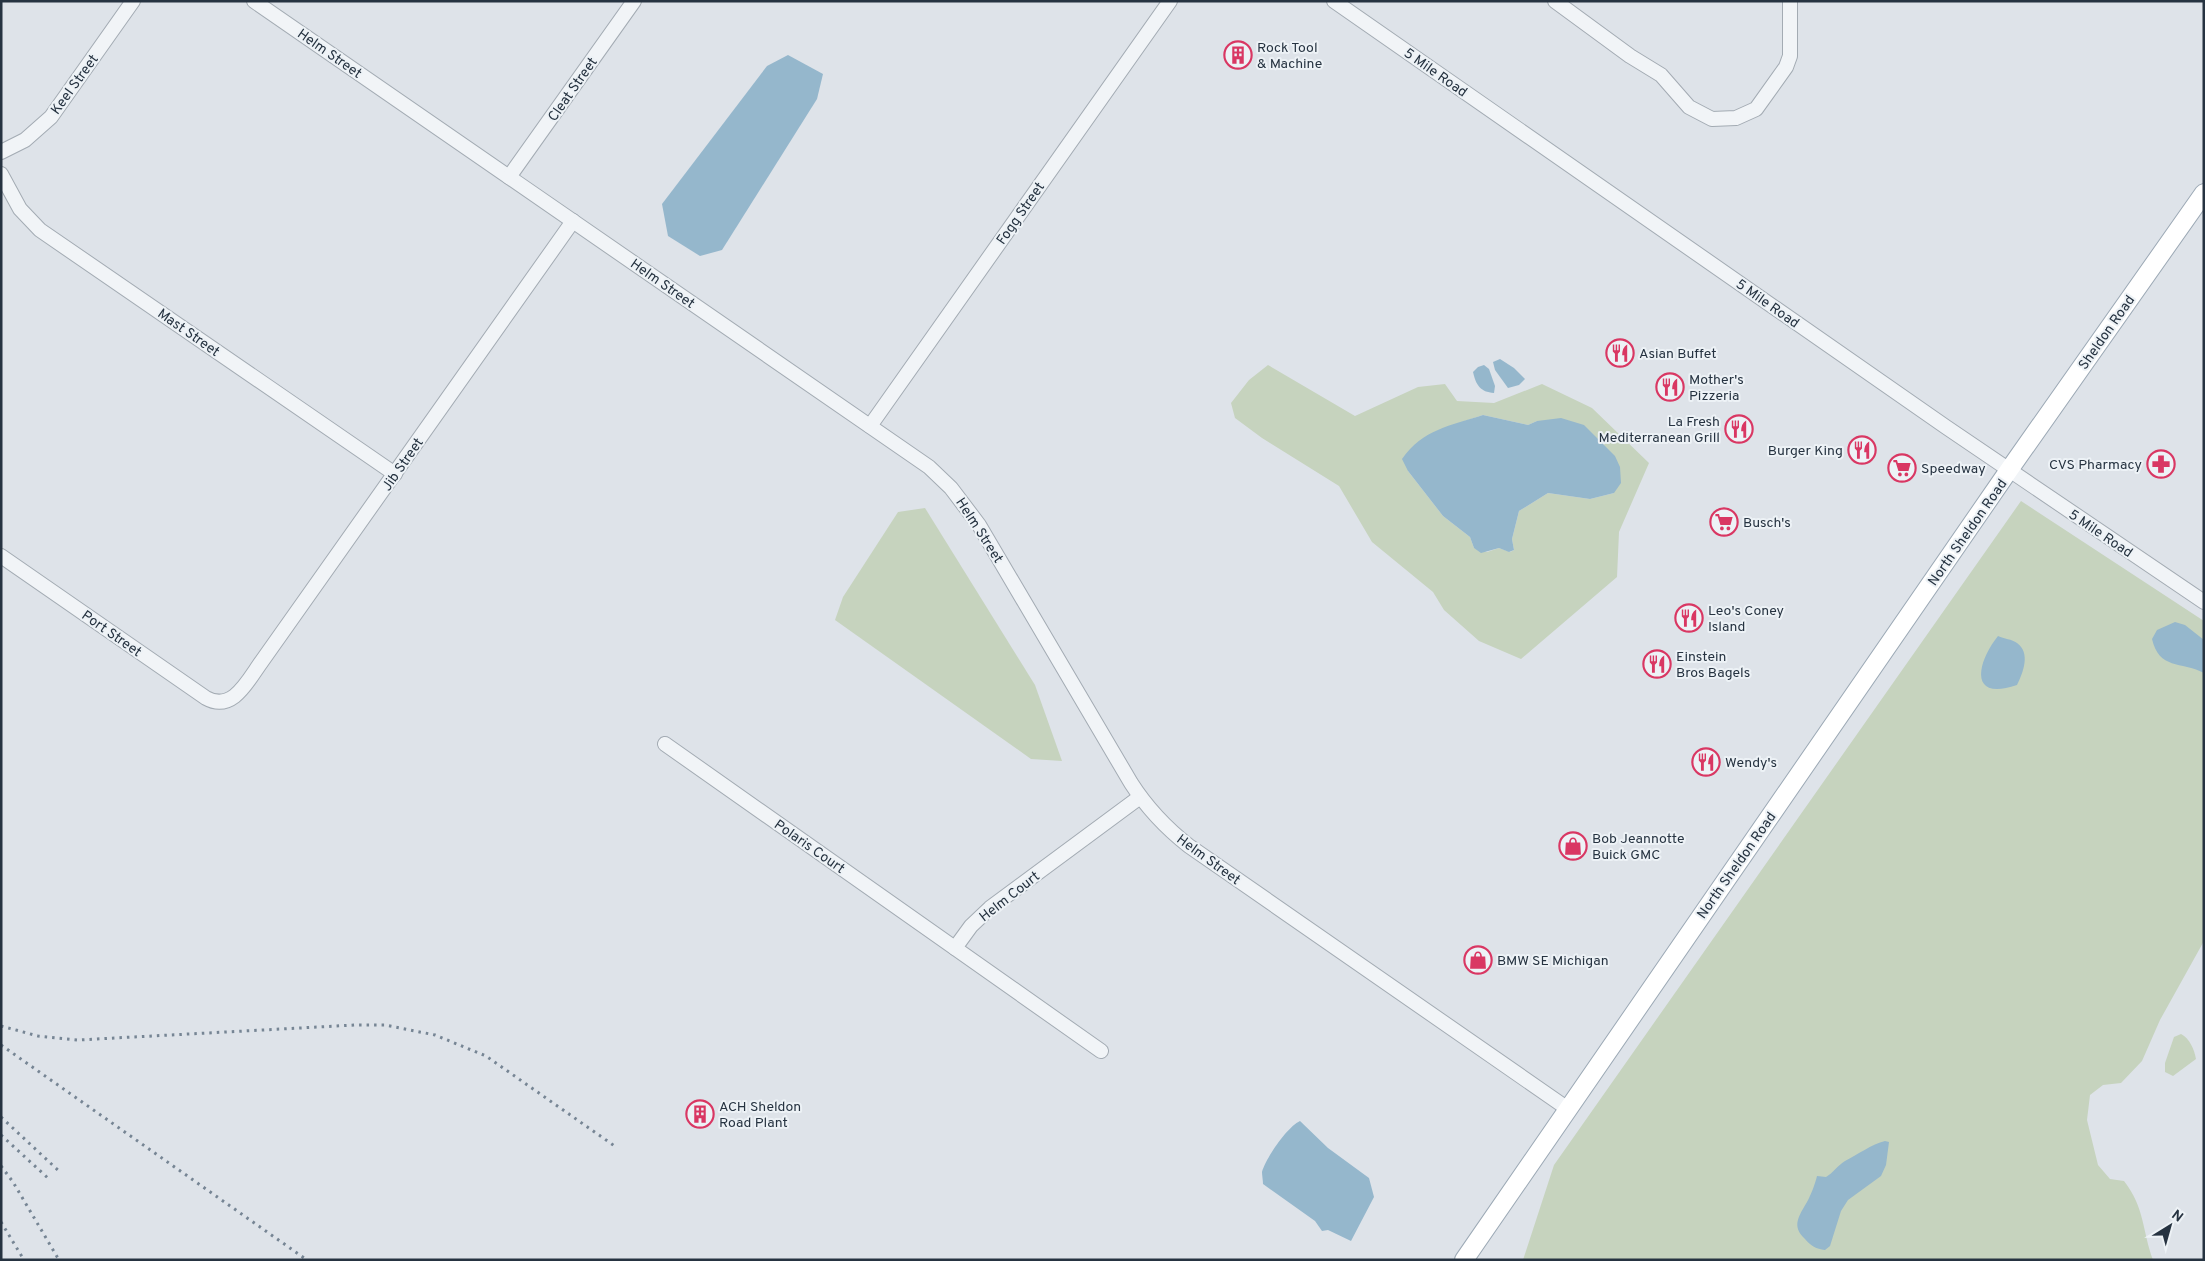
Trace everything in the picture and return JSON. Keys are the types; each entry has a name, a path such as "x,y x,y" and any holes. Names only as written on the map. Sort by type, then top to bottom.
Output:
{"main road":[{"name":"Sheldon Road","path":"2009,470 2204,193"},
{"name":"North Sheldon Road","path":"1464,1260 2009,470"}],"street":[{"name":"Keel Street","path":"1,152 25,140 51,117 134,1"},
{"name":"Helm Street","path":"254,1 929,466 968,508 1140,797 1163,824 1189,846 1568,1108"},
{"name":"Cleat Street","path":"510,177 634,1"},
{"name":"Fogg Street","path":"870,426 1170,1"},
{"path":"1555,1 1637,60 1662,75 1689,107 1712,119 1736,118 1756,109 1786,67 1790,56 1790,1"},
{"name":"5 Mile Road","path":"1336,2 2009,470 2204,602"},
{"name":"Mast Street","path":"1,174 20,210 40,230 395,474"},
{"name":"Jib Street","path":"225,702 233,698 243,687 573,221"},
{"name":"Port Street","path":"1,556 206,698 215,702 225,702"},
{"name":"Polaris Court","path":"665,744 955,948"},
{"name":"Helm Court","path":"955,948 971,926 990,908 1140,797"},
{"path":"955,948 1101,1051"}],"green space":[{"path":"1268,365 1355,416 1418,387 1445,384 1457,401 1494,403 1542,384 1592,408 1649,463 1619,532 1617,577 1521,659 1479,641 1444,610 1433,592 1372,542 1339,486 1262,438 1235,418 1231,403 1249,380","holes":["1483,415 1528,425 1537,421 1614,493 1590,499 1548,493 1519,511 1512,539 1514,550 1510,552 1499,548 1487,552 1474,548 1470,537 1443,516 1408,471 1465,421"]},
{"path":"2021,501 2204,621 2204,941 2160,1020 2142,1061 2121,1083 2103,1085 2090,1095 2087,1120 2098,1165 2110,1179 2124,1181 2136,1201 2153,1260 1523,1260 1554,1165"},
{"path":"925,508 1035,685 1062,761 1031,759 835,620 843,597 898,512"},
{"path":"2181,1034 2191,1045 2196,1059 2173,1076 2165,1072 2165,1063 2174,1037"}],"water":[{"path":"788,55 823,74 817,99 722,250 700,256 668,236 662,204 767,66"},
{"path":"1500,359 1514,368 1525,379 1519,385 1508,388 1495,370 1493,362"},
{"path":"1484,365 1489,369 1495,386 1494,393 1479,387 1476,381 1473,372 1478,367"},
{"path":"1483,415 1528,425 1537,421 1561,418 1584,425 1615,456 1620,467 1621,483 1614,493 1590,499 1548,493 1519,511 1512,539 1514,550 1509,552 1499,548 1481,553 1474,548 1470,537 1443,516 1408,471 1402,459 1410,449 1428,435 1448,426"},
{"path":"2175,622 2185,625 2204,640 2204,673 2165,660 2155,649 2152,639 2157,630"},
{"path":"1998,636 2017,643 2024,652 2025,658 2022,675 2017,685 2001,689 1990,688 1984,684 1981,677 1985,657"},
{"path":"1300,1121 1328,1148 1369,1178 1374,1197 1351,1241 1328,1230 1322,1231 1315,1221 1263,1184 1262,1172 1268,1159 1283,1136"},
{"path":"1885,1141 1889,1142 1886,1165 1881,1176 1848,1200 1841,1211 1830,1246 1825,1250 1816,1248 1801,1234 1797,1225 1799,1216 1810,1196 1817,1176 1826,1177 1845,1161"}],"railway":[{"path":"1,1026 38,1036 78,1040 385,1025 435,1035 486,1056 616,1147"},
{"path":"1,1045 307,1260"},
{"path":"1,1117 60,1172"},
{"path":"1,1135 49,1179"},
{"path":"1,1166 13,1182 59,1260"},
{"path":"1,1222 24,1260"}],"place":[{"name":"Rock Tool & Machine","path":"1238,55"},
{"name":"Asian Buffet","path":"1620,353"},
{"name":"Mother's Pizzeria","path":"1670,387"},
{"name":"La Fresh Mediterranean Grill","path":"1739,429"},
{"name":"Burger King","path":"1862,450"},
{"name":"CVS Pharmacy","path":"2161,464"},
{"name":"Speedway","path":"1902,468"},
{"name":"Busch's","path":"1724,522"},
{"name":"Leo's Coney Island","path":"1689,618"},
{"name":"Einstein Bros Bagels","path":"1657,664"},
{"name":"Wendy's","path":"1706,762"},
{"name":"Bob Jeannotte Buick GMC","path":"1573,846"},
{"name":"BMW SE Michigan","path":"1478,960"},
{"name":"ACH Sheldon Road Plant","path":"700,1114"}]}
